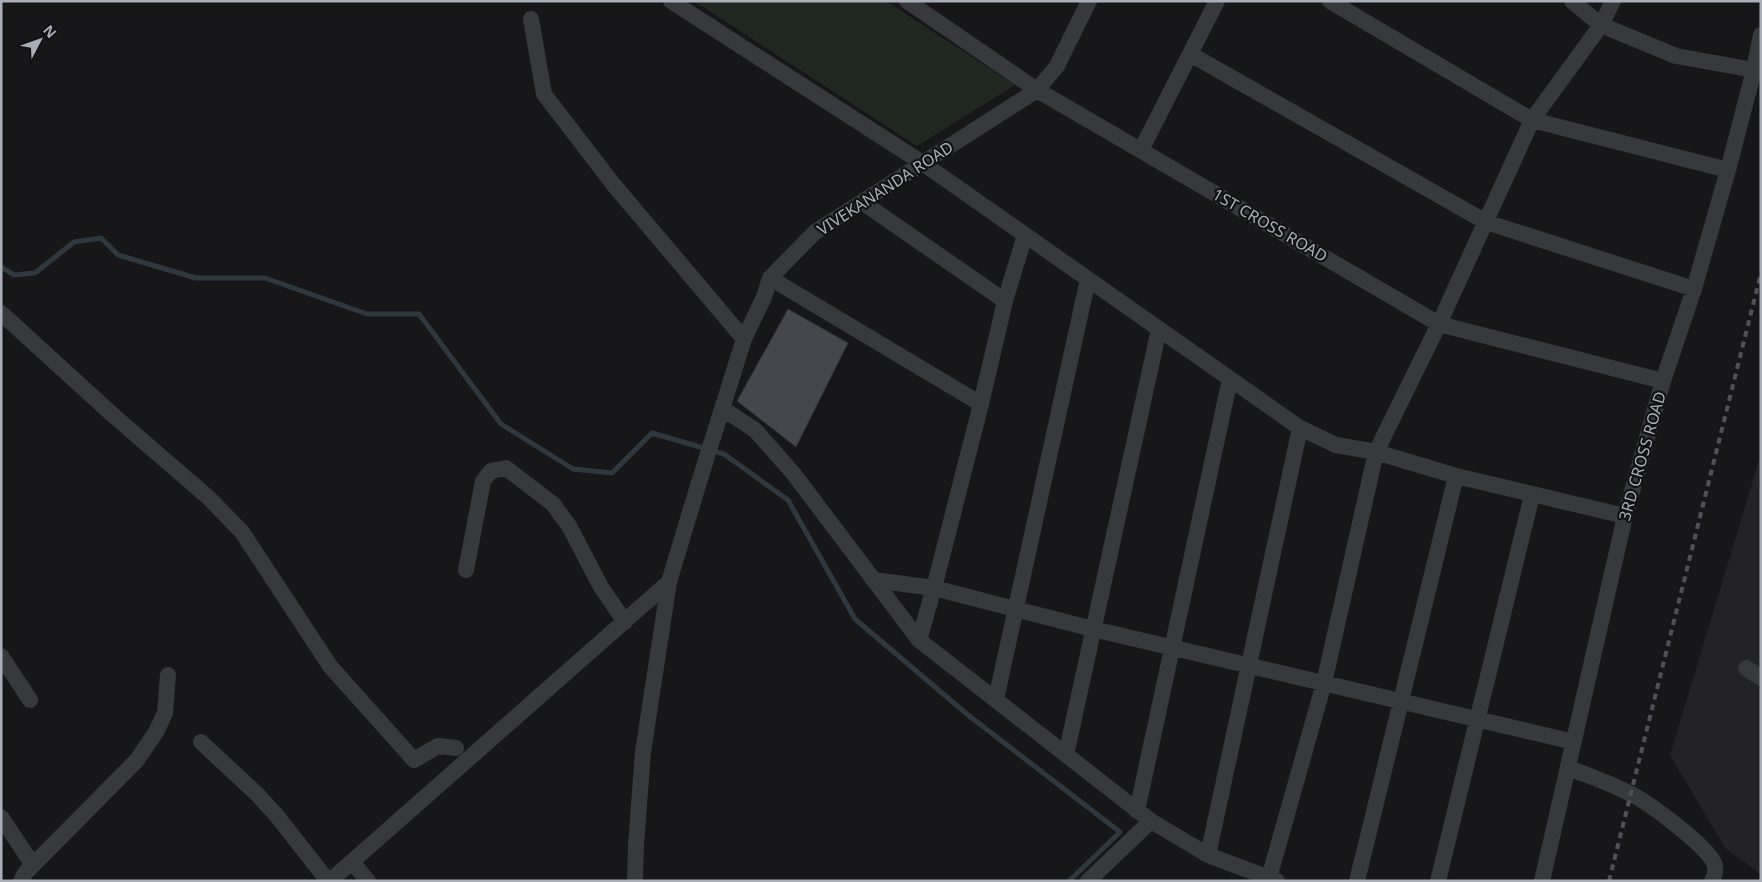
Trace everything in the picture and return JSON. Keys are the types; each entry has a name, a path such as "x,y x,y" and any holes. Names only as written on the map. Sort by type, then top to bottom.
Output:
{"street":[{"path":"671,1 924,164 1300,428 1336,445 1376,452 1456,476 1625,516"},
{"name":"1ST CROSS ROAD","path":"907,1 1037,90 1439,324 1663,381"},
{"name":"VIVEKANANDA ROAD","path":"635,881 636,844 644,752 669,582 744,339 764,297 770,278 815,232 1037,90 1057,66 1089,1"},
{"path":"1141,150 1217,1"},
{"path":"1572,1 1601,25 1676,56 1754,70"},
{"path":"723,409 755,430 793,473 919,640 1137,812 1148,825 1208,855 1273,880 1324,683 1376,452 1439,324 1532,120 1601,25 1613,1"},
{"path":"1336,3 1532,120 1728,170"},
{"path":"531,19 544,94 613,184 744,339"},
{"name":"3RD CROSS ROAD","path":"1542,881 1625,516 1663,381 1694,289 1728,170 1754,70 1761,35"},
{"path":"1190,54 1486,222 1694,289"},
{"path":"862,202 1005,301"},
{"path":"919,640 981,404 1005,301 1025,235"},
{"path":"770,278 981,404"},
{"path":"996,699 1088,279"},
{"path":"1,313 114,416 209,498 242,532 330,666 414,760 438,746 456,748"},
{"path":"1066,755 1159,328"},
{"path":"1137,812 1230,379"},
{"path":"1208,855 1300,428"},
{"path":"466,570 483,481 491,471 506,468 553,504 569,526 601,587 624,622"},
{"path":"1357,881 1456,476"},
{"path":"1438,881 1532,495"},
{"path":"874,580 934,588 1093,629 1574,742"},
{"path":"201,742 258,795 330,881 669,582"},
{"path":"1,656 30,700"},
{"path":"1746,668 1761,678"},
{"path":"21,881 26,872 137,760 156,732 165,713 168,675"},
{"path":"1569,768 1630,793 1674,824 1706,850 1715,863 1716,872 1712,881"},
{"path":"1,817 33,865"},
{"path":"1088,881 1148,825"},
{"path":"352,862 368,881"}],"shaded area":[{"path":"694,1 886,1 1015,85 917,146"},
{"path":"1761,454 1761,874 1725,848 1670,755"}],"building":[{"path":"788,309 848,343 796,447 737,401"}],"waterway":[{"path":"1,267 14,275 35,273 74,242 101,238 118,255 196,278 265,278 367,314 419,314 501,424 573,469 612,473 652,433 724,454 788,500 855,619 968,715 1120,832 1069,881"}],"railway":[{"path":"1609,881 1761,273"}]}
